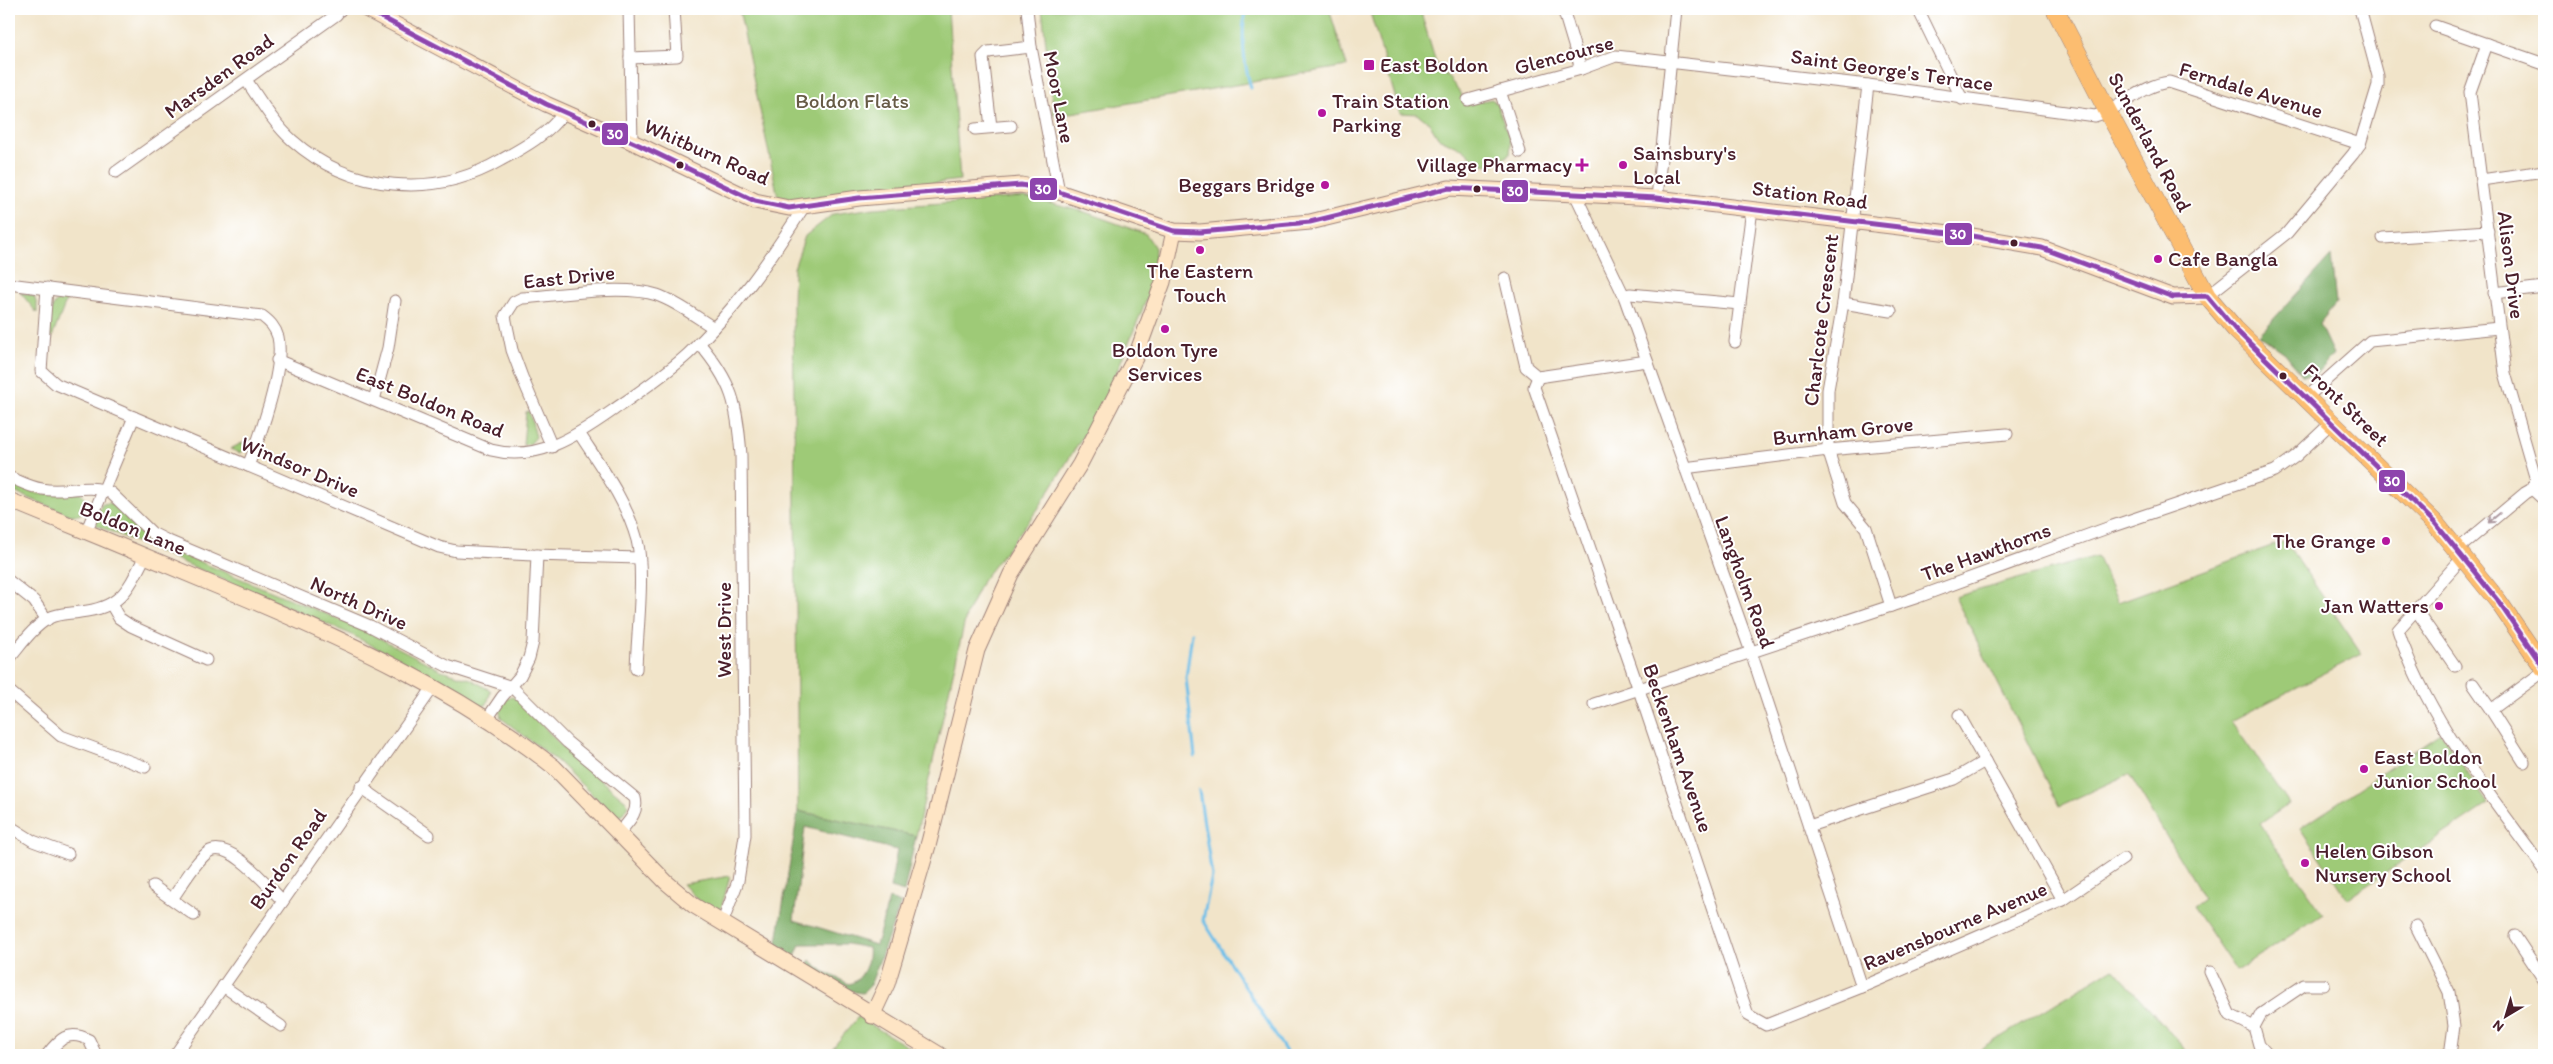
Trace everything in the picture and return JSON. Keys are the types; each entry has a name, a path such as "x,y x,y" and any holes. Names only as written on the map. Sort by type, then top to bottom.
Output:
{"main road":[{"name":"Sunderland Road","path":"2055,9 2207,296"},
{"name":"Front Street","path":"2207,296 2235,329 2435,523 2498,601 2544,670"}],"street":[{"name":"Marsden Road","path":"116,172 336,15 341,9"},
{"name":"Whitburn Road","path":"366,9 564,112 632,142 755,201 789,208 859,198 1021,185 1059,192 1174,231"},
{"path":"629,9 632,142"},
{"path":"630,58 677,56 674,9"},
{"name":"Moor Lane","path":"1027,9 1031,46 1059,192"},
{"path":"1563,9 1581,69"},
{"path":"1658,198 1676,9"},
{"path":"1918,9 1962,99"},
{"path":"2207,296 2287,234 2360,144 2378,85 2378,76 2360,9"},
{"path":"2434,26 2544,64"},
{"name":"Alison Drive","path":"2486,44 2470,92 2505,373 2536,480 2532,489"},
{"path":"991,127 983,57 988,52 1031,46"},
{"name":"Glencourse","path":"1468,100 1581,69 1616,56 1671,61"},
{"name":"Saint George's Terrace","path":"1671,61 1868,85 2095,116 2108,112"},
{"path":"246,80 291,140 327,164 375,182 407,186 436,185 487,169 556,123 564,112"},
{"name":"Ferndale Avenue","path":"2108,112 2156,84 2169,82 2360,144"},
{"name":"Charlcote Crescent","path":"1868,85 1843,303 1828,390 1828,450 1845,503 1866,528 1891,606"},
{"path":"1500,91 1520,152"},
{"path":"975,129 1011,126"},
{"path":"2481,180 2544,171"},
{"name":"Station Road","path":"1174,231 1200,232 1310,222 1449,188 1576,196 1658,198 1966,235 2042,248 2173,298 2207,296"},
{"name":"Langholm Road","path":"1576,196 1624,296 1751,652 1862,987"},
{"name":"East Boldon Road","path":"278,360 491,450 505,454 530,452 552,447 579,433 656,380 699,343 754,282 805,205"},
{"path":"1735,342 1752,209"},
{"path":"872,1016 887,984 929,842 977,650 1011,574 1080,464 1136,356 1163,282 1174,231"},
{"path":"2383,238 2488,231"},
{"path":"1505,278 1526,367 1538,377 1647,361"},
{"path":"9,284 262,316 272,325 278,338 278,360 266,423 248,466"},
{"path":"2494,293 2544,287"},
{"name":"Windsor Drive","path":"48,288 41,371 56,384 439,547 456,551 639,558"},
{"name":"East Drive","path":"552,447 512,350 505,316 514,302 522,298 624,290 643,291 678,306 714,328"},
{"path":"1624,296 1630,294 1740,304"},
{"path":"374,400 388,348 395,301"},
{"path":"1843,303 1891,311"},
{"path":"2306,398 2370,341 2500,328"},
{"name":"West Drive","path":"699,343 716,363 730,387 736,406 741,455 745,835 738,882 722,924"},
{"name":"Beckenham Avenue","path":"1538,377 1534,387 1639,690 1748,1015 1766,1025 1862,987"},
{"path":"86,532 134,417"},
{"name":"The Hawthorns","path":"1594,704 1891,606 2275,471 2296,456 2331,423"},
{"path":"579,433 614,486 627,512 637,541 639,558 636,670"},
{"name":"Burnham Grove","path":"1684,468 1828,450 2007,434"},
{"path":"9,477 43,490 85,487 103,490"},
{"path":"2544,500 2532,489 2525,493 2460,553 2398,630 2419,684 2442,724 2544,869"},
{"name":"North Drive","path":"103,490 111,493 152,533 166,540 370,626 447,666 512,687 567,742 634,798 637,806 634,814 619,833"},
{"name":"Boldon Lane","path":"9,500 333,635 434,686 554,767 666,882 693,905 872,1016 940,1055"},
{"path":"487,720 502,697 512,687 529,658 533,642 537,555"},
{"path":"9,659 47,620 59,614 95,611 111,604 132,581 145,556"},
{"path":"9,581 34,601 47,620"},
{"path":"111,604 119,618 131,626 206,660"},
{"path":"2416,610 2455,666"},
{"path":"2491,710 2544,670"},
{"path":"2473,684 2524,762"},
{"name":"Burdon Road","path":"175,1055 434,686"},
{"path":"9,692 61,736 145,767"},
{"name":"Ravensbourne Avenue","path":"1960,715 2063,900"},
{"path":"1809,826 1954,779 1985,761"},
{"path":"362,787 429,835"},
{"path":"9,826 33,840 68,854"},
{"path":"172,899 203,857 210,851 220,849 236,856 283,901"},
{"name":"Ravensbourne Avenue","path":"1862,987 2063,900 2123,859"},
{"path":"153,886 194,915"},
{"path":"2416,926 2449,992 2454,1026 2450,1055 2429,1055"},
{"path":"2515,936 2544,980"},
{"path":"2210,972 2230,1015 2254,1027 2260,1045 2268,1055"},
{"path":"2254,1027 2261,1014 2304,985 2324,985"},
{"path":"223,986 281,1026"},
{"path":"47,1055 64,1036 74,1034 89,1040 96,1055"}],"green space":[{"name":"Boldon Flats","path":"739,9 948,9 960,180 779,202"},
{"path":"1042,9 1329,9 1347,66 1054,116"},
{"path":"1369,9 1420,9 1436,63 1461,93 1464,104 1492,99 1497,105 1511,143 1510,154 1492,166 1480,163 1462,149 1438,138 1429,123 1418,114 1400,113"},
{"path":"1024,197 1085,212 1146,234 1155,248 1153,284 1105,400 1038,509 982,581 966,616 916,836 798,811 793,304 794,268 805,236 833,214 874,208"},
{"path":"2331,256 2336,303 2319,324 2333,354 2317,373 2303,376 2285,353 2259,335"},
{"path":"20,292 34,296 37,313"},
{"path":"62,298 67,299 49,345 47,344 48,325 51,312 53,306"},
{"path":"529,411 536,437 530,444 523,445 526,412"},
{"path":"250,439 247,448 240,453 230,449"},
{"path":"9,483 38,494 81,493 88,503 85,510 79,515 70,515 9,490"},
{"path":"102,504 116,505 138,532 157,544 360,628 441,670 471,679 491,691 487,704 482,707 476,706 430,676 350,634 96,525 96,517"},
{"path":"2285,541 2362,654 2231,721 2289,804 2260,824 2323,914 2236,971 2193,907 2204,899 2129,774 2059,806 1955,597 2097,556 2118,602"},
{"path":"512,697 519,700 569,754 626,801 628,805 622,815 617,816 608,810 557,761 501,718 499,707 506,699"},
{"path":"2441,733 2488,804 2347,899 2300,828"},
{"path":"798,811 916,836 904,892 890,888 897,850 805,827 794,920 876,945 889,899 901,903 870,986 863,993 841,987 807,965 810,960 823,971 849,984 858,979 862,974 867,964 868,948 847,944 800,944 794,959 776,948"},
{"path":"730,876 720,909 710,908 705,905 683,884"},
{"path":"2113,968 2190,1055 1962,1055 1978,1051"},
{"path":"858,1017 922,1055 827,1055"}],"waterway":[{"path":"1245,9 1244,49 1251,88"},
{"path":"1192,633 1186,678 1195,757"},
{"path":"1199,791 1212,876 1203,920 1288,1055"}],"transit line":[{"name":"30","path":"366,9 546,104 639,145 755,201 789,208 859,198 1021,185 1059,192 1174,231 1200,232 1310,222 1449,188 1657,198 1966,235 2042,248 2173,297 2207,296 2235,329 2435,523 2498,601 2544,668"}],"place":[{"name":"East Boldon","path":"1369,65"},
{"name":"Train Station Parking","path":"1322,113"},
{"name":"Village Pharmacy","path":"1582,165"},
{"name":"Sainsbury's Local","path":"1623,165"},
{"name":"Beggars Bridge","path":"1325,185"},
{"name":"The Eastern Touch","path":"1200,250"},
{"name":"Cafe Bangla","path":"2158,259"},
{"name":"Boldon Tyre Services","path":"1165,329"},
{"name":"The Grange","path":"2386,541"},
{"name":"Jan Watters","path":"2439,606"},
{"name":"East Boldon Junior School","path":"2364,769"},
{"name":"Helen Gibson Nursery School","path":"2305,863"}]}
